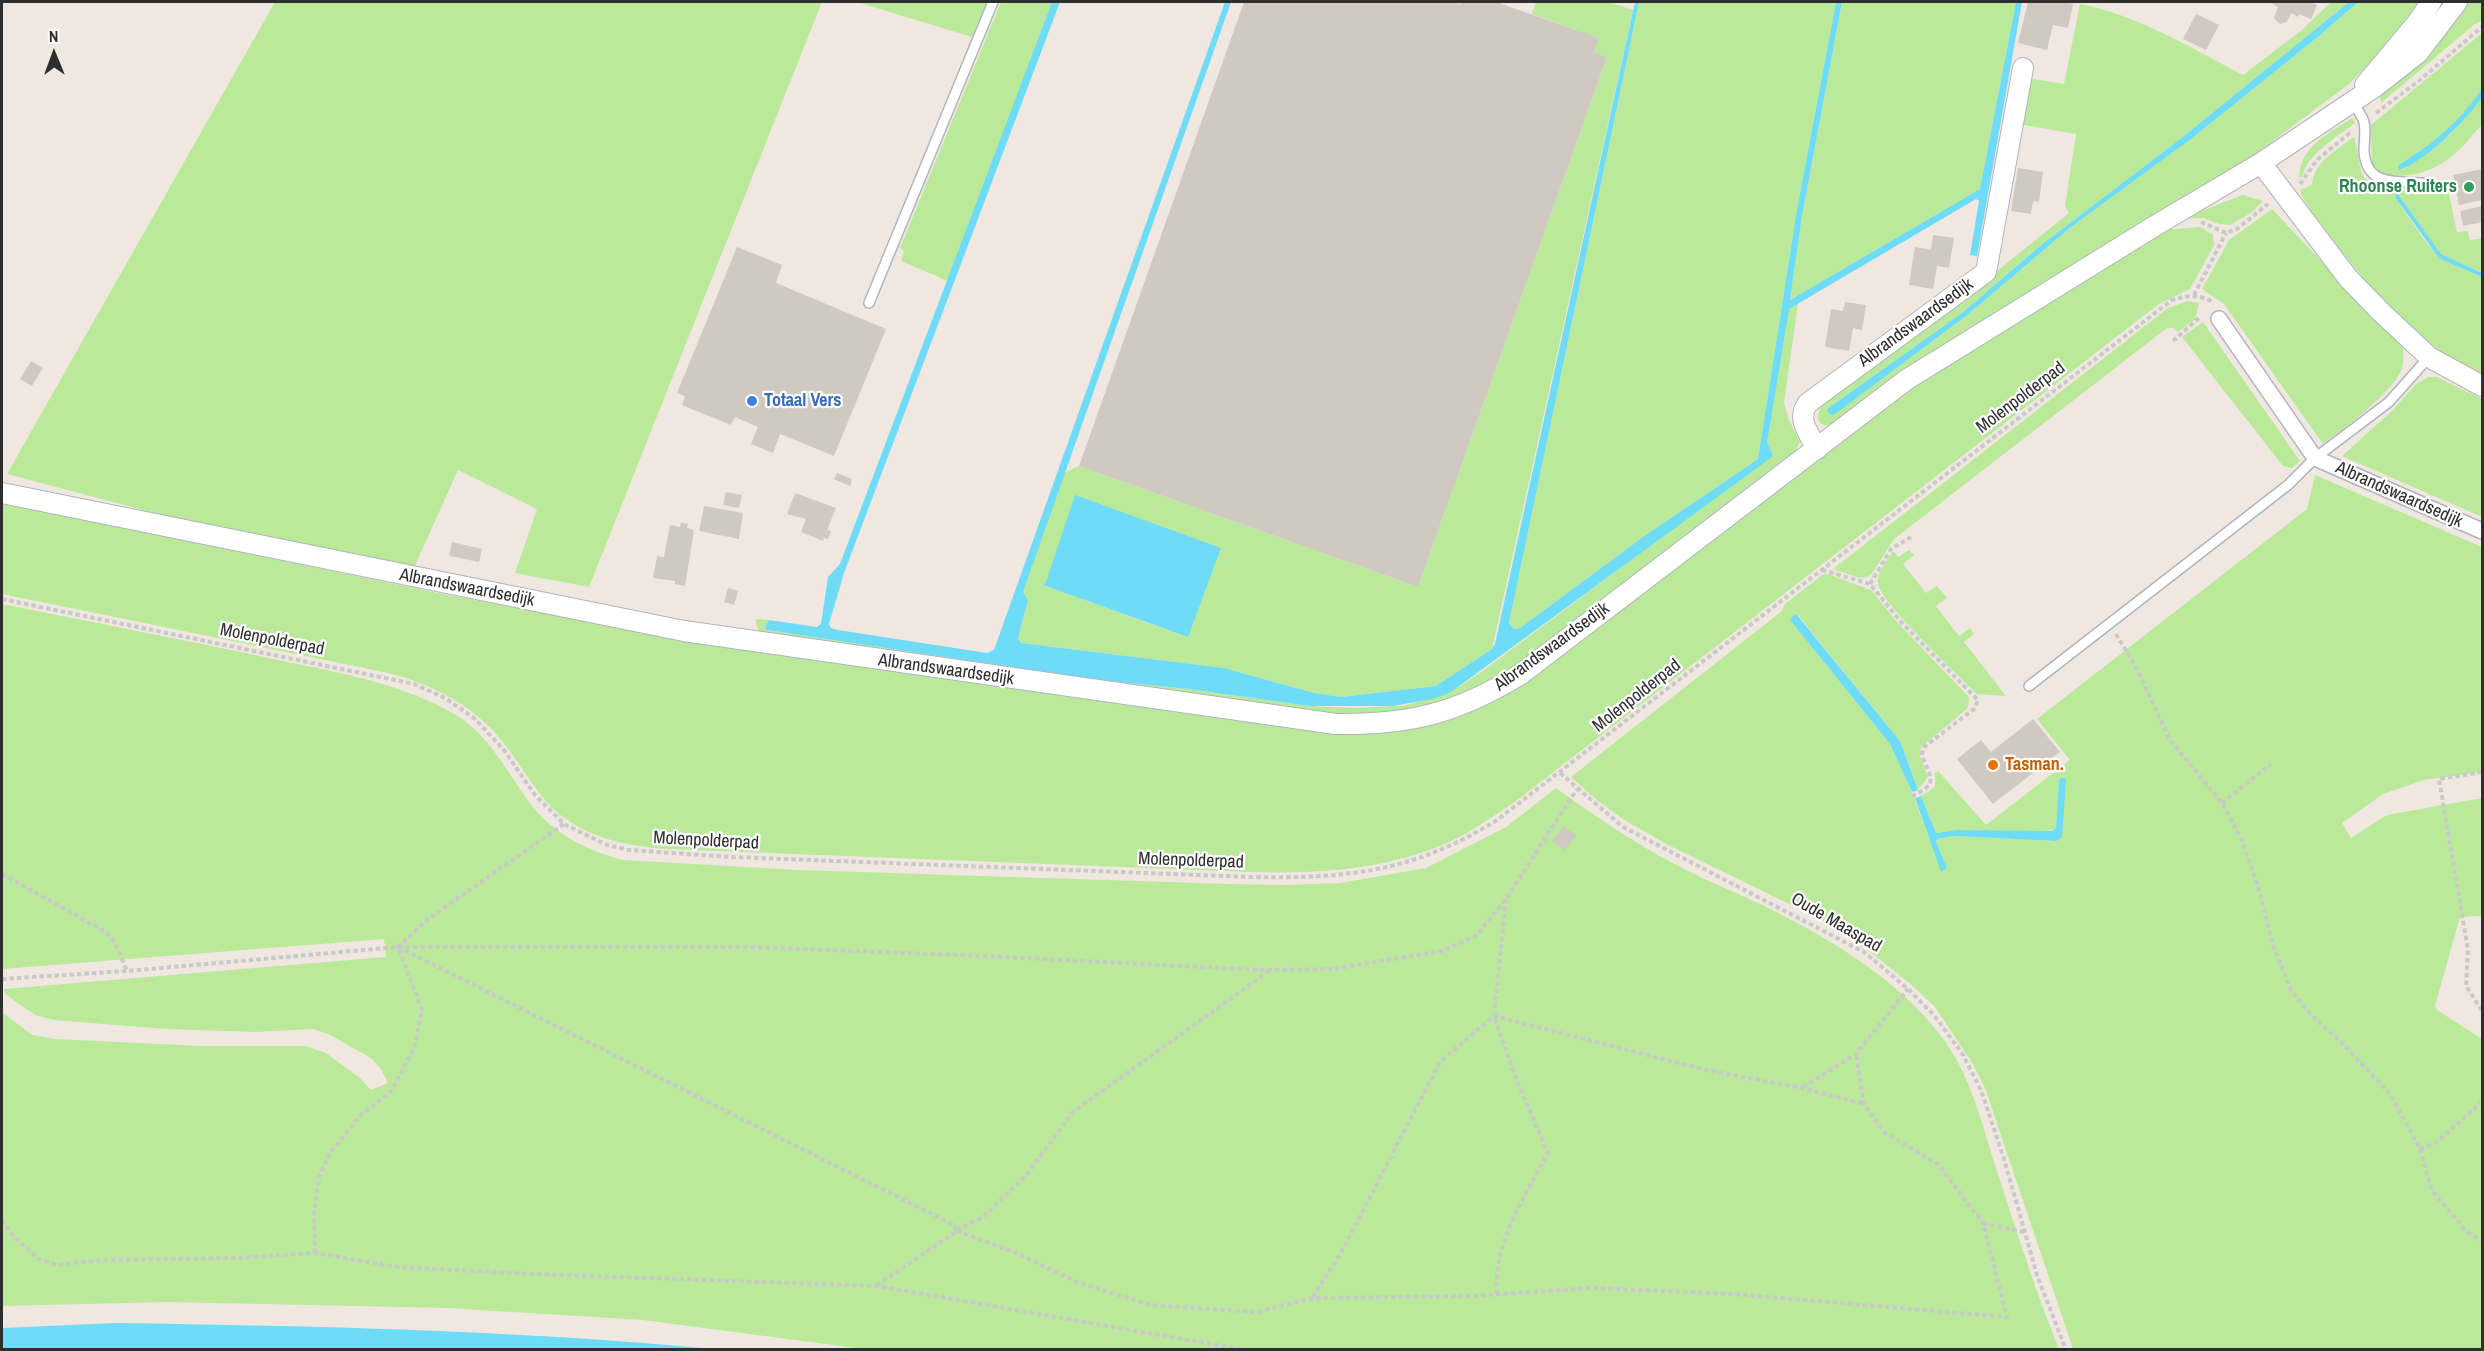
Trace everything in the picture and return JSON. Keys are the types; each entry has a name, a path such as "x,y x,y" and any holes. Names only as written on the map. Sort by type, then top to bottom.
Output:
{"street":[{"name":"Albrandswaardsedijk","path":"2352,101 2417,23 2431,2"},
{"name":"Albrandswaardsedijk","path":"2,493 684,631 1241,712 1336,724 1392,723 1436,714 1483,697 1507,683 1871,407 1934,362 2153,226 2262,163 2376,86 2418,53 2457,2"},
{"name":"Albrandswaardsedijk","path":"1817,449 1803,421 1804,407 1986,272 2023,68"},
{"path":"2262,163 2348,278 2429,357 2482,386"},
{"name":"Albrandswaardsedijk","path":"2219,319 2316,458 2482,531"}],"lane":[{"path":"869,303 993,2"},
{"path":"2352,101 2364,122 2364,152 2366,165 2371,173 2383,180 2422,183"},
{"path":"2316,458 2389,402 2429,357"},
{"name":"Albrandswaardsedijk","path":"2029,686 2288,485 2316,458"}],"path":[{"path":"2199,221 2226,233 2236,228 2302,182 2322,155 2420,80 2482,27"},
{"name":"Molenpolderpad","path":"2,598 414,684 445,698 482,725 504,750 535,795 564,824 607,845 629,850 1250,877 1333,877 1423,858 1449,847 1497,820 2172,300 2194,295 2226,233"},
{"path":"2207,299 2207,306"},
{"path":"2173,341 2197,322 2204,313"},
{"path":"1870,584 1891,549 1911,537"},
{"path":"1822,570 1870,584 1902,623 1978,700 1974,710 1924,747 1922,754 1932,776 1931,783 1922,792 1912,796"},
{"path":"2109,623 2137,669 2170,740 2222,803 2242,840 2260,893 2273,946 2292,992 2313,1017 2343,1044 2390,1094 2420,1149 2432,1191 2466,1231 2482,1241"},
{"path":"2222,803 2271,764"},
{"path":"2482,771 2439,779 2468,950 2466,986 2482,1011"},
{"name":"Oude Maaspad","path":"1560,773 1623,827 1864,952 1908,989 1949,1034 1981,1090 2004,1159 2037,1275 2066,1350"},
{"path":"2,979 127,971 398,947 749,947 1270,970 1333,969 1442,951 1476,936 1506,898 1577,789"},
{"path":"398,947 428,919 564,824"},
{"path":"2,874 106,932 115,943 127,971"},
{"path":"1497,1294 1495,1275 1508,1227 1548,1154 1517,1081 1494,1016 1506,898"},
{"path":"398,947 952,1224 957,1231 1016,1253 1077,1282 1150,1305 1256,1312 1313,1298 1497,1294 1592,1288 1732,1294 2007,1317 1983,1223 1938,1164 1885,1133 1864,1104 1857,1054"},
{"path":"315,1253 314,1214 319,1177 330,1153 361,1115 391,1091 414,1049 422,1010 398,947"},
{"path":"877,1286 957,1231 983,1217 1027,1174 1073,1112 1270,970"},
{"path":"1802,1088 1857,1054 1908,989"},
{"path":"1494,1016 1706,1070 1802,1088 1864,1104"},
{"path":"1313,1298 1341,1253 1440,1062 1494,1016"},
{"path":"2420,1149 2437,1142 2482,1102"},
{"path":"2,1220 16,1239 39,1259 56,1265 102,1260 240,1258 315,1253 399,1267 877,1286 1246,1350"},
{"path":"1983,1223 2025,1232"}],"green space":[{"path":"275,2 822,2 589,587 515,573 537,509 458,470 413,570 204,526 7,474"},
{"path":"857,2 987,2 972,37"},
{"path":"1001,2 1052,2 948,281 901,261 904,251 900,248"},
{"path":"1536,2 1608,2 1633,10 1492,649 1436,686 1341,697 1314,693 1224,668 1021,643 1018,638 1028,600 1023,592 1064,473 1079,466 1418,587 1607,57 1594,52 1598,38 1532,14","holes":["1046,582 1187,637 1043,585"]},
{"path":"1639,2 1836,2 1797,209 1758,459 1643,537 1520,628 1514,629 1509,623"},
{"path":"1842,2 2016,2 1980,189 1790,300 1802,216"},
{"path":"2331,2 2349,2 2184,136 2040,246 1962,313 1827,409 1838,412 1966,316 2071,227 2191,139 2358,2 2425,2 2396,36 2349,84 2218,181 1832,426 1821,423 1818,416 1819,411 1827,397 1971,292 2069,213 2065,206 2076,134 2019,124 2027,78 2064,84 2080,4 2102,9 2143,24 2243,75 2303,29"},
{"path":"2482,2 2482,21 2475,24 2381,103 2380,96 2417,65 2464,4"},
{"path":"2482,33 2483,84 2476,100 2447,131 2400,164 2401,170 2451,134 2482,97 2482,125 2451,157 2432,168 2402,176 2379,173 2373,167 2372,161 2371,125"},
{"path":"2352,118 2355,123 2316,153 2302,177 2299,177 2301,166 2310,148 2325,135"},
{"path":"2354,137 2360,167 2366,180 2373,184 2398,188 2397,193 2448,190 2457,232 2468,231 2470,240 2482,238 2482,273 2441,254 2395,197 2425,241 2441,259 2482,277 2482,374 2438,349 2400,317 2349,261 2302,196 2300,190 2312,185 2313,177 2321,163"},
{"path":"2243,195 2263,201 2251,213 2230,225 2203,218 2180,219"},
{"path":"2272,209 2403,348 2402,369 2387,390 2323,444 2224,304 2202,289 2229,240"},
{"path":"2200,227 2213,235 2214,245 2190,289 2159,304 1516,801 1449,842 1401,859 1376,864 1326,871 1250,872 667,849 626,844 587,831 563,817 540,794 497,734 468,709 434,689 379,671 2,594 2,502 447,595 683,638 1299,728 1437,722 1929,376 2163,230"},
{"path":"2188,301 2199,303 2195,319 2178,332 2174,328 2167,328 1894,539 1873,572 1867,577 1860,578 1833,569 2168,308"},
{"path":"1798,303 1784,403 1789,420 1800,442 1793,456 1518,667 1453,699 1395,714 1337,715 764,636 757,627 756,619 769,620 765,627 767,630 1090,679 1188,689 1309,706 1357,708 1407,705 1451,692 1484,670 1773,454 1767,443 1786,314"},
{"path":"2203,322 2300,461 2292,468 2283,466 2182,337"},
{"path":"2428,377 2437,377 2482,399 2482,517 2342,456 2393,410 2416,384"},
{"path":"2315,475 2482,547 2482,772 2424,780 2383,794 2342,823 2351,838 2387,815 2482,798 2482,916 2460,917 2435,1006 2437,1010 2482,1039 2482,1349 2073,1349 1985,1088 1971,1061 1935,1007 1867,949 1818,918 1668,845 1626,821 1598,801 1571,777 1782,611 1785,604 1822,575 1828,574 1871,590 1897,622 1969,697 1968,708 1921,747 1920,756 1928,777 1918,790 1900,741 1798,615 1794,615 1790,620 1890,744 1912,792 1941,871 1947,868 1936,842 1937,839 1953,836 2056,841 2059,780 2056,828 2045,832 1957,830 1936,833 1921,796 1935,787 1935,773 1938,771 1986,825 2070,760 2037,719 2307,509"},
{"path":"1909,550 1914,555 1903,564 1926,593 1937,586 1947,598 1936,606 1959,636 1970,628 1974,634 1964,642 2006,696 1977,694 1906,623 1882,593 1878,584 1879,575 1893,551 1898,557"},
{"path":"2,604 336,672 409,693 433,703 468,723 488,743 538,813 559,832 596,852 623,860 798,870 1230,884 1340,883 1426,868 1506,827 1556,788 1652,852 1782,915 1834,944 1883,978 1926,1018 1954,1055 1970,1088 2042,1306 2059,1349 871,1350 643,1320 447,1308 169,1302 2,1306 2,1012 32,1035 55,1039 201,1046 306,1046 326,1053 360,1078 371,1090 388,1083 381,1069 371,1058 330,1035 313,1029 256,1032 166,1029 54,1020 35,1015 5,994 4,989 386,957 384,939 2,969"}],"water":[{"path":"1052,2 1060,2 844,573 829,624 831,628 838,630 987,653 994,650 1225,2 1231,2 1023,592 1028,600 1018,638 1021,643 1224,668 1314,693 1341,697 1436,686 1492,649 1495,644 1635,2 1639,2 1509,623 1514,629 1520,628 1643,537 1758,459 1797,209 1836,2 1842,2 1802,216 1790,300 1980,189 2016,2 2022,2 1977,256 1970,255 1979,201 1976,199 1789,309 1767,443 1773,454 1772,457 1451,692 1433,699 1392,706 1309,706 1188,689 1090,679 767,630 765,627 769,620 817,627 821,624 828,577 840,564"},
{"path":"2349,2 2358,2 2191,139 2071,227 1966,316 1838,412 1832,415 1828,413 1827,409 1962,313 2040,246 2184,136"},
{"path":"2482,89 2482,97 2456,128 2421,158 2399,170 2400,164 2425,148 2455,122"},
{"path":"2397,193 2441,254 2482,273 2482,277 2441,259 2395,197"},
{"path":"1075,495 1221,548 1188,637 1043,585 1046,582"},
{"path":"1797,615 1900,741 1918,790 1912,792 1890,744 1790,620"},
{"path":"2066,778 2062,838 2056,841 1953,836 1937,839 1936,842 1947,868 1941,872 1915,798 1921,796 1936,833 1957,830 2051,831 2056,828 2059,780"},
{"path":"117,1323 489,1333 711,1349 2,1349 2,1328"}],"building":[{"path":"1244,2 1452,2 1460,4 1461,2 1496,2 1599,38 1594,52 1607,57 1418,587 1079,466"},
{"path":"2028,2 2073,4 2068,28 2053,25 2047,50 2018,43"},
{"path":"2272,2 2309,2 2317,5 2311,19 2299,14 2298,17 2291,13 2287,22 2280,24 2274,18 2278,7"},
{"path":"2196,14 2219,25 2206,50 2183,39"},
{"path":"2018,168 2043,172 2039,202 2033,201 2031,214 2011,211"},
{"path":"2482,169 2482,200 2459,205 2453,175"},
{"path":"2482,206 2482,222 2463,226 2460,211"},
{"path":"1933,235 1954,238 1949,268 1937,266 1933,289 1909,285 1915,247 1931,250"},
{"path":"737,247 782,265 776,283 886,329 834,456 780,434 773,453 751,444 758,427 735,417 731,425 682,405 685,396 677,393"},
{"path":"1845,302 1866,305 1862,330 1853,328 1849,351 1825,347 1831,309 1843,311"},
{"path":"31,361 43,368 32,386 20,379"},
{"path":"837,473 852,479 850,486 834,479"},
{"path":"726,492 742,495 739,508 723,505"},
{"path":"795,493 836,508 827,530 831,531 828,539 824,538 823,541 801,532 806,519 787,514"},
{"path":"704,506 743,513 739,539 699,531"},
{"path":"681,523 688,524 687,528 694,530 685,586 675,584 675,581 653,578 657,556 664,557 670,525 680,527"},
{"path":"452,542 482,549 479,562 449,556"},
{"path":"728,588 738,591 734,605 724,602"},
{"path":"2033,719 2060,752 1993,804 1957,759 1981,740 1991,752"},
{"path":"1564,826 1576,835 1565,850 1552,841"}],"place":[{"name":"Rhoonse Ruiters","path":"2469,187"},
{"name":"Totaal Vers","path":"752,401"},
{"name":"Tasman.","path":"1993,765"}]}
